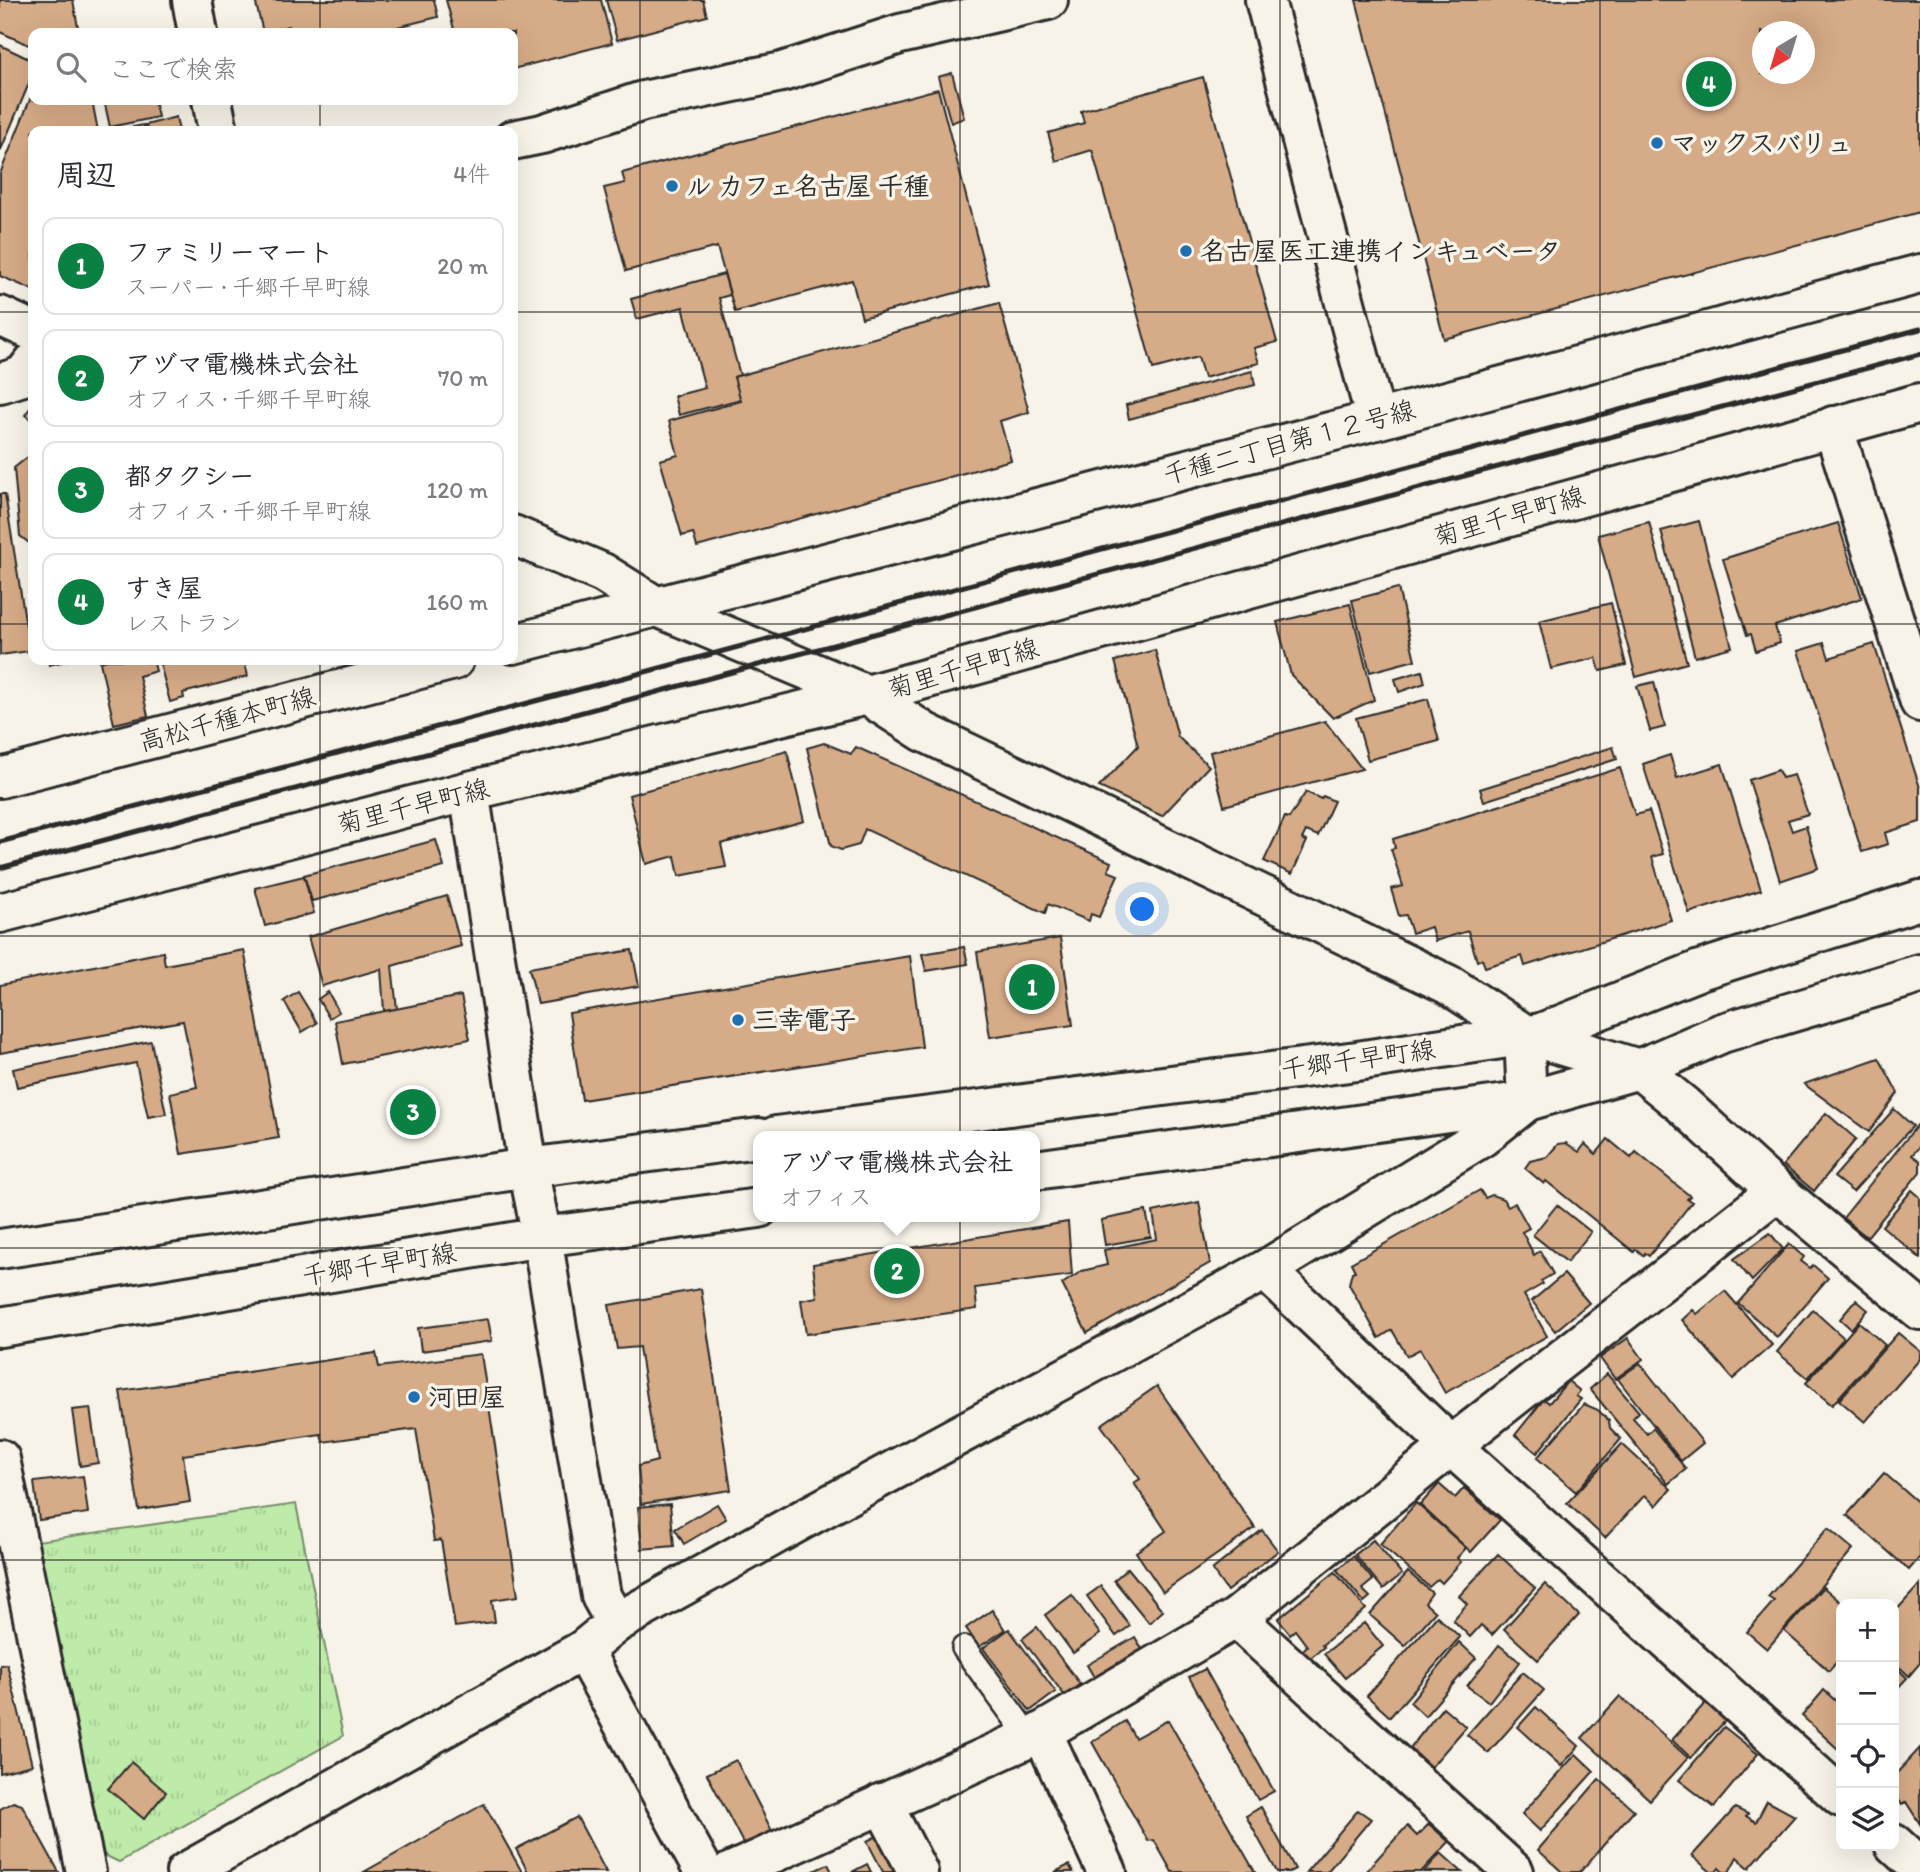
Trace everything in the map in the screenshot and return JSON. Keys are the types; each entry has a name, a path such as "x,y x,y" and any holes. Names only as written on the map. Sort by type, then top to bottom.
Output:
{"street":[{"path":"192,0 197,28"},
{"path":"518,139 542,134 643,101 782,72 900,34 1048,0"},
{"path":"1265,0 1376,420"},
{"path":"213,105 217,126"},
{"name":"千種二丁目第１２号線","path":"657,607 1376,420 1920,274"},
{"path":"0,316 28,329"},
{"path":"0,383 23,376 28,370"},
{"name":"菊里千早町線","path":"0,913 469,791 867,695 1920,402"},
{"path":"1833,426 1920,702"},
{"path":"518,537 603,573 657,607 867,695 924,732 1449,985 1524,1034 1639,1069 1683,1105 1777,1191 1920,1310"},
{"path":"518,643 657,607"},
{"name":"高松千種本町線","path":"0,778 435,665"},
{"path":"469,791 527,1168 542,1237 601,1596 616,1623"},
{"name":"千郷千早町線","path":"815,1131 1357,1061 1541,1033 1700,970 1920,900"},
{"path":"1040,1169 1527,1101 1639,1069 1722,1033 1920,974"},
{"path":"1524,1034 1527,1101"},
{"path":"186,1872 583,1650 616,1623 1265,1270 1482,1137 1527,1101"},
{"path":"0,1249 527,1168 753,1139"},
{"path":"731,1872 1035,1734 1236,1618 1777,1191"},
{"name":"千郷千早町線","path":"0,1328 542,1237 753,1209"},
{"path":"1265,1270 1451,1446 1836,1792"},
{"path":"0,1459 86,1872"},
{"path":"1236,1618 1514,1872"},
{"path":"583,1650 704,1872"},
{"path":"1035,1734 1107,1872"},
{"path":"882,1803 918,1872"},
{"path":"1899,1849 1920,1868"}],"lane":[{"path":"964,1648 1035,1734"}],"green space":[{"path":"296,1504 343,1736 119,1862 100,1853 37,1541"}],"building":[{"path":"0,0 73,0 78,28 28,28 28,45 0,32"},
{"path":"255,0 434,0 438,17 393,28 262,28"},
{"path":"446,0 601,0 612,43 518,68 518,28 454,28"},
{"path":"606,0 703,0 707,16 617,40"},
{"name":"マックスバリュ","path":"1356,0 1920,0 1920,212 1444,339"},
{"path":"0,45 28,59 28,86 0,152"},
{"path":"952,73 964,118 951,123 938,77"},
{"name":"名古屋医工連携インキュベータ","path":"1203,77 1277,342 1254,348 1259,363 1204,378 1198,357 1153,369 1092,150 1056,161 1048,133 1084,123 1081,111"},
{"path":"938,89 989,284 862,318 852,280 735,312 717,247 626,271 604,188 625,183 622,173"},
{"path":"28,104 93,105 97,126 28,126 28,288 0,276 0,174"},
{"path":"105,105 155,105 158,117 110,126"},
{"path":"176,117 178,126 146,126"},
{"path":"724,274 730,295 719,298 740,375 734,377 741,399 679,415 674,396 705,388 683,307 637,319 631,299"},
{"path":"999,303 1029,412 1000,421 1011,460 697,547 693,533 682,536 660,460 678,455 669,421 741,401 734,377"},
{"path":"1252,371 1255,385 1129,419 1126,405"},
{"path":"28,457 28,542 20,536 14,468"},
{"path":"0,494 5,494 28,651 0,655"},
{"path":"1699,521 1732,647 1695,657 1661,531"},
{"path":"1649,522 1687,663 1636,677 1598,535"},
{"path":"1838,523 1862,598 1775,626 1780,643 1756,651 1751,634 1747,635 1723,559"},
{"path":"1398,588 1415,660 1370,672 1352,600"},
{"path":"1611,603 1626,665 1600,671 1596,658 1551,669 1539,621"},
{"path":"1350,604 1374,700 1333,718 1291,675 1277,622"},
{"path":"1824,643 1829,658 1874,644 1920,788 1920,822 1885,833 1888,844 1862,852 1798,651"},
{"path":"1155,650 1178,737 1209,766 1162,816 1099,787 1138,746 1115,661"},
{"path":"101,665 154,665 156,671 139,676 148,716 114,724"},
{"path":"160,665 245,665 248,676 183,693 184,698 170,702"},
{"path":"1422,671 1425,683 1399,692 1395,679"},
{"path":"1654,682 1665,727 1650,731 1637,686"},
{"path":"1428,699 1439,741 1368,760 1356,718"},
{"path":"1325,721 1362,769 1224,806 1210,752"},
{"path":"824,743 851,754 856,747 1111,862 1108,871 1118,875 1099,917 1091,914 1089,921 1048,904 1045,913 865,829 859,845 841,850 831,846 807,748"},
{"path":"1613,747 1617,759 1484,801 1480,789"},
{"path":"787,751 804,821 721,844 726,867 679,876 675,856 646,864 629,795"},
{"path":"1670,755 1677,778 1722,764 1761,890 1689,913 1643,764"},
{"path":"1620,768 1635,815 1649,811 1663,854 1652,857 1671,920 1525,966 1522,956 1485,967 1482,959 1477,961 1468,931 1435,941 1431,927 1412,933 1406,915 1399,916 1391,889 1403,886 1391,849 1395,848 1393,839"},
{"path":"1778,770 1782,778 1794,775 1808,814 1788,820 1792,831 1806,826 1818,868 1780,881 1749,780"},
{"path":"1306,792 1334,801 1318,836 1306,831 1302,839 1307,841 1292,874 1264,861 1285,817 1289,818"},
{"path":"436,840 444,867 312,901 304,875"},
{"path":"304,876 314,913 265,926 255,888"},
{"path":"447,896 461,946 392,966 397,1009 384,1011 381,969 322,986 308,937"},
{"path":"1060,938 1073,1025 990,1037 977,952"},
{"path":"964,947 968,964 926,971 922,954"},
{"path":"244,950 279,1138 181,1154 170,1093 197,1087 183,1021 0,1053 0,985 163,952 165,965"},
{"path":"632,950 639,986 538,1004 529,968"},
{"path":"910,956 922,1047 582,1100 569,1013"},
{"path":"298,992 317,1023 302,1032 284,1001"},
{"path":"328,992 339,1012 329,1018 318,999"},
{"path":"461,996 470,1039 343,1064 335,1021"},
{"path":"151,1041 166,1114 148,1117 136,1063 17,1087 13,1069"},
{"path":"1879,1058 1898,1093 1869,1132 1804,1084"},
{"path":"1894,1109 1913,1126 1853,1192 1834,1177"},
{"path":"1826,1113 1856,1139 1814,1191 1783,1165"},
{"path":"1919,1123 1920,1146 1912,1155 1920,1161 1920,1172 1867,1237 1843,1218"},
{"path":"1608,1139 1631,1158 1636,1152 1690,1196 1687,1199 1692,1202 1649,1256 1645,1253 1644,1256 1636,1249 1634,1252 1546,1181 1544,1184 1525,1168 1530,1161 1547,1157 1558,1144 1566,1143 1579,1152 1585,1144 1596,1154"},
{"path":"1480,1190 1485,1198 1492,1195 1503,1199 1508,1207 1515,1203 1529,1228 1522,1232 1534,1255 1540,1251 1553,1274 1541,1281 1543,1284 1524,1295 1547,1336 1445,1393 1420,1349 1407,1356 1392,1330 1379,1338 1349,1284 1352,1272 1355,1271 1351,1263"},
{"path":"1912,1190 1920,1197 1920,1258 1882,1226"},
{"path":"1199,1202 1210,1263 1087,1333 1062,1284 1082,1271 1107,1265 1104,1250 1157,1239 1153,1212"},
{"path":"1557,1205 1591,1232 1567,1262 1533,1235"},
{"path":"1146,1211 1151,1237 1105,1245 1101,1220"},
{"path":"1068,1222 1072,1275 975,1288 977,1309 806,1334 801,1300 817,1297 813,1264"},
{"path":"1770,1233 1783,1249 1752,1281 1734,1259"},
{"path":"1789,1244 1804,1257 1801,1261 1810,1268 1813,1265 1828,1278 1777,1337 1738,1303"},
{"path":"1564,1274 1589,1303 1555,1331 1532,1301"},
{"path":"701,1289 731,1490 641,1504 638,1466 657,1461 639,1347 617,1349 609,1305"},
{"path":"1725,1291 1772,1345 1733,1379 1682,1320 1693,1310 1697,1314"},
{"path":"1856,1300 1868,1310 1851,1329 1840,1319"},
{"path":"1813,1310 1844,1338 1808,1378 1777,1352"},
{"path":"488,1319 492,1341 421,1351 418,1328"},
{"path":"1859,1322 1885,1345 1832,1405 1806,1383"},
{"path":"1898,1333 1920,1351 1920,1359 1865,1422 1839,1400"},
{"path":"1628,1338 1643,1359 1615,1379 1600,1358"},
{"path":"376,1353 379,1367 481,1354 518,1596 492,1600 495,1622 455,1627 441,1540 434,1541 416,1429 323,1442 321,1434 183,1455 190,1502 139,1510 120,1391"},
{"path":"1640,1363 1703,1443 1681,1461 1618,1379"},
{"path":"1607,1374 1639,1412 1633,1418 1647,1434 1653,1428 1686,1469 1668,1484 1590,1389"},
{"path":"1568,1381 1580,1391 1576,1396 1581,1399 1537,1453 1515,1435 1544,1399 1549,1403"},
{"path":"1157,1386 1255,1528 1163,1592 1136,1552 1166,1531 1134,1483 1140,1479 1101,1425"},
{"path":"1584,1404 1598,1410 1621,1439 1576,1492 1537,1458"},
{"path":"90,1408 98,1463 80,1466 72,1410"},
{"path":"1622,1444 1671,1489 1656,1506 1645,1495 1605,1538 1567,1503"},
{"path":"1884,1473 1920,1504 1920,1557 1909,1570 1847,1515"},
{"path":"83,1476 88,1513 39,1520 34,1482"},
{"path":"1439,1484 1455,1498 1464,1488 1500,1520 1471,1552 1420,1505"},
{"path":"1416,1503 1466,1548 1457,1558 1461,1562 1442,1583 1438,1579 1429,1587 1380,1544"},
{"path":"670,1504 674,1546 642,1549 638,1507"},
{"path":"717,1504 726,1519 684,1544 675,1529"},
{"path":"1828,1528 1853,1549 1767,1649 1747,1632 1774,1601 1768,1597"},
{"path":"1262,1530 1278,1551 1227,1591 1212,1570"},
{"path":"1373,1540 1402,1574 1383,1589 1355,1555"},
{"path":"1498,1554 1535,1588 1492,1635 1481,1625 1470,1637 1453,1620 1467,1604 1459,1596"},
{"path":"1353,1556 1373,1580 1362,1589 1370,1597 1364,1602 1337,1570"},
{"path":"1128,1568 1163,1611 1149,1623 1114,1580"},
{"path":"1335,1572 1366,1609 1309,1659 1302,1651 1307,1646 1295,1630 1290,1634 1278,1619"},
{"path":"1408,1572 1432,1593 1425,1603 1435,1612 1405,1646 1370,1615"},
{"path":"1545,1584 1579,1615 1538,1660 1504,1629"},
{"path":"1920,1584 1920,1663 1909,1676 1899,1667 1899,1607"},
{"path":"1101,1586 1130,1626 1116,1636 1087,1596"},
{"path":"1823,1587 1837,1599 1836,1663 1829,1671 1784,1631"},
{"path":"1072,1595 1100,1634 1073,1653 1045,1615"},
{"path":"992,1610 1005,1630 979,1647 966,1628"},
{"path":"1437,1616 1460,1637 1390,1717 1367,1696"},
{"path":"1364,1623 1383,1646 1345,1678 1324,1654"},
{"path":"1037,1627 1080,1684 1065,1696 1022,1639"},
{"path":"1009,1629 1056,1692 1030,1711 983,1648"},
{"path":"1135,1637 1143,1651 1095,1679 1087,1665"},
{"path":"1459,1642 1476,1658 1425,1716 1410,1702"},
{"path":"1499,1645 1520,1662 1489,1702 1467,1686"},
{"path":"7,1664 32,1765 0,1773 0,1665"},
{"path":"1205,1669 1274,1791 1258,1800 1189,1677"},
{"path":"1899,1670 1907,1678 1899,1687"},
{"path":"1523,1672 1544,1690 1488,1753 1467,1735"},
{"path":"1824,1690 1836,1701 1836,1747 1802,1716"},
{"path":"1620,1696 1688,1758 1650,1800 1582,1738"},
{"path":"1707,1701 1726,1720 1691,1758 1672,1740"},
{"path":"1443,1707 1466,1727 1431,1767 1410,1748"},
{"path":"1536,1707 1579,1746 1561,1766 1518,1727"},
{"path":"1168,1720 1255,1872 1172,1872 1154,1840 1148,1841 1092,1742 1125,1721 1135,1738"},
{"path":"1724,1727 1758,1754 1714,1807 1679,1780"},
{"path":"1920,1748 1920,1824 1906,1802 1902,1805 1899,1800 1899,1771"},
{"path":"1576,1754 1594,1771 1540,1831 1522,1814"},
{"path":"736,1760 773,1833 745,1847 707,1774"},
{"path":"131,1762 166,1792 144,1819 108,1789"},
{"path":"1599,1779 1634,1810 1580,1872 1562,1872 1538,1850"},
{"path":"1767,1801 1795,1816 1749,1868 1737,1857 1729,1872 1723,1872 1719,1868 1716,1872 1711,1872 1692,1856 1735,1808 1748,1814 1746,1816 1756,1822"},
{"path":"13,1802 22,1805 59,1872 0,1872 0,1809"},
{"path":"484,1804 522,1872 364,1872"},
{"path":"1261,1807 1295,1869 1289,1872 1277,1872 1246,1816"},
{"path":"1358,1810 1371,1819 1327,1872 1306,1872"},
{"path":"577,1817 606,1872 528,1872 516,1849"},
{"path":"1429,1824 1449,1842 1421,1872 1365,1872 1407,1826 1417,1836"},
{"path":"879,1835 899,1872 883,1872 867,1841"},
{"path":"1441,1853 1462,1872 1424,1872"},
{"path":"828,1864 832,1872 812,1872"},
{"path":"867,1864 871,1872 852,1872"},
{"path":"1069,1865 1073,1872 1055,1872"}],"railway":[{"path":"0,842 634,675 1920,329"},
{"path":"0,868 1920,354"}],"place":[{"name":"すき屋","path":"1709,84"},
{"name":"マックスバリュ","path":"1657,143"},
{"name":"ル カフェ名古屋 千種","path":"672,186"},
{"name":"名古屋医工連携インキュベータ","path":"1186,251"},
{"name":"ファミリーマート","path":"1032,987"},
{"name":"三幸電子","path":"738,1020"},
{"name":"都タクシー","path":"413,1112"},
{"name":"アヅマ電機株式会社","path":"897,1271"},
{"name":"河田屋","path":"414,1397"}]}
